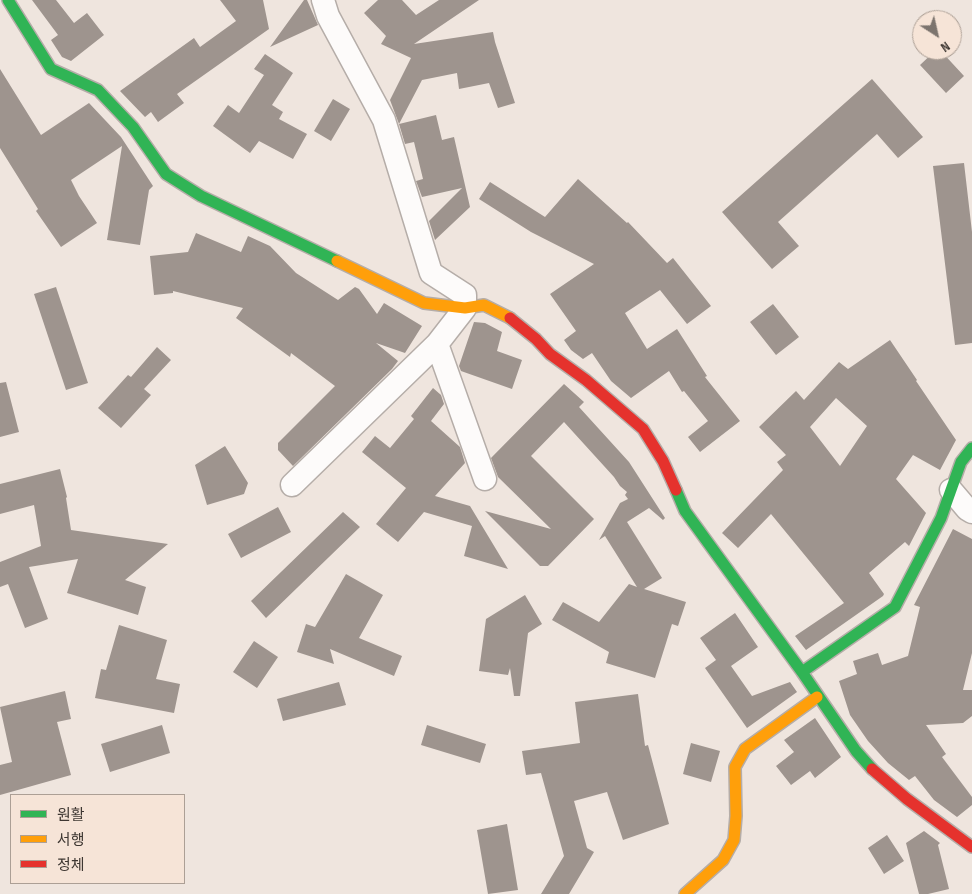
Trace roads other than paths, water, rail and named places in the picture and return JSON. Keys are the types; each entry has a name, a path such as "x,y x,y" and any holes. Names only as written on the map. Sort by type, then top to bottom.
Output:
{"street":[{"path":"8,0 51,70 98,90 133,127 166,174 201,196 424,303 465,308 484,305 515,321 550,354 586,380 643,429 663,461 685,511 802,672 817,697 856,751 877,774 907,800 972,846"},
{"path":"292,485 437,344 465,308 465,295 431,273 384,120 328,16 323,0"},
{"path":"437,344 485,478"},
{"path":"802,672 895,607 941,518 961,462 972,448"},
{"path":"951,490 967,509 972,512"},
{"path":"685,894 723,860 734,840 736,816 735,768 745,749 817,697"}]}
